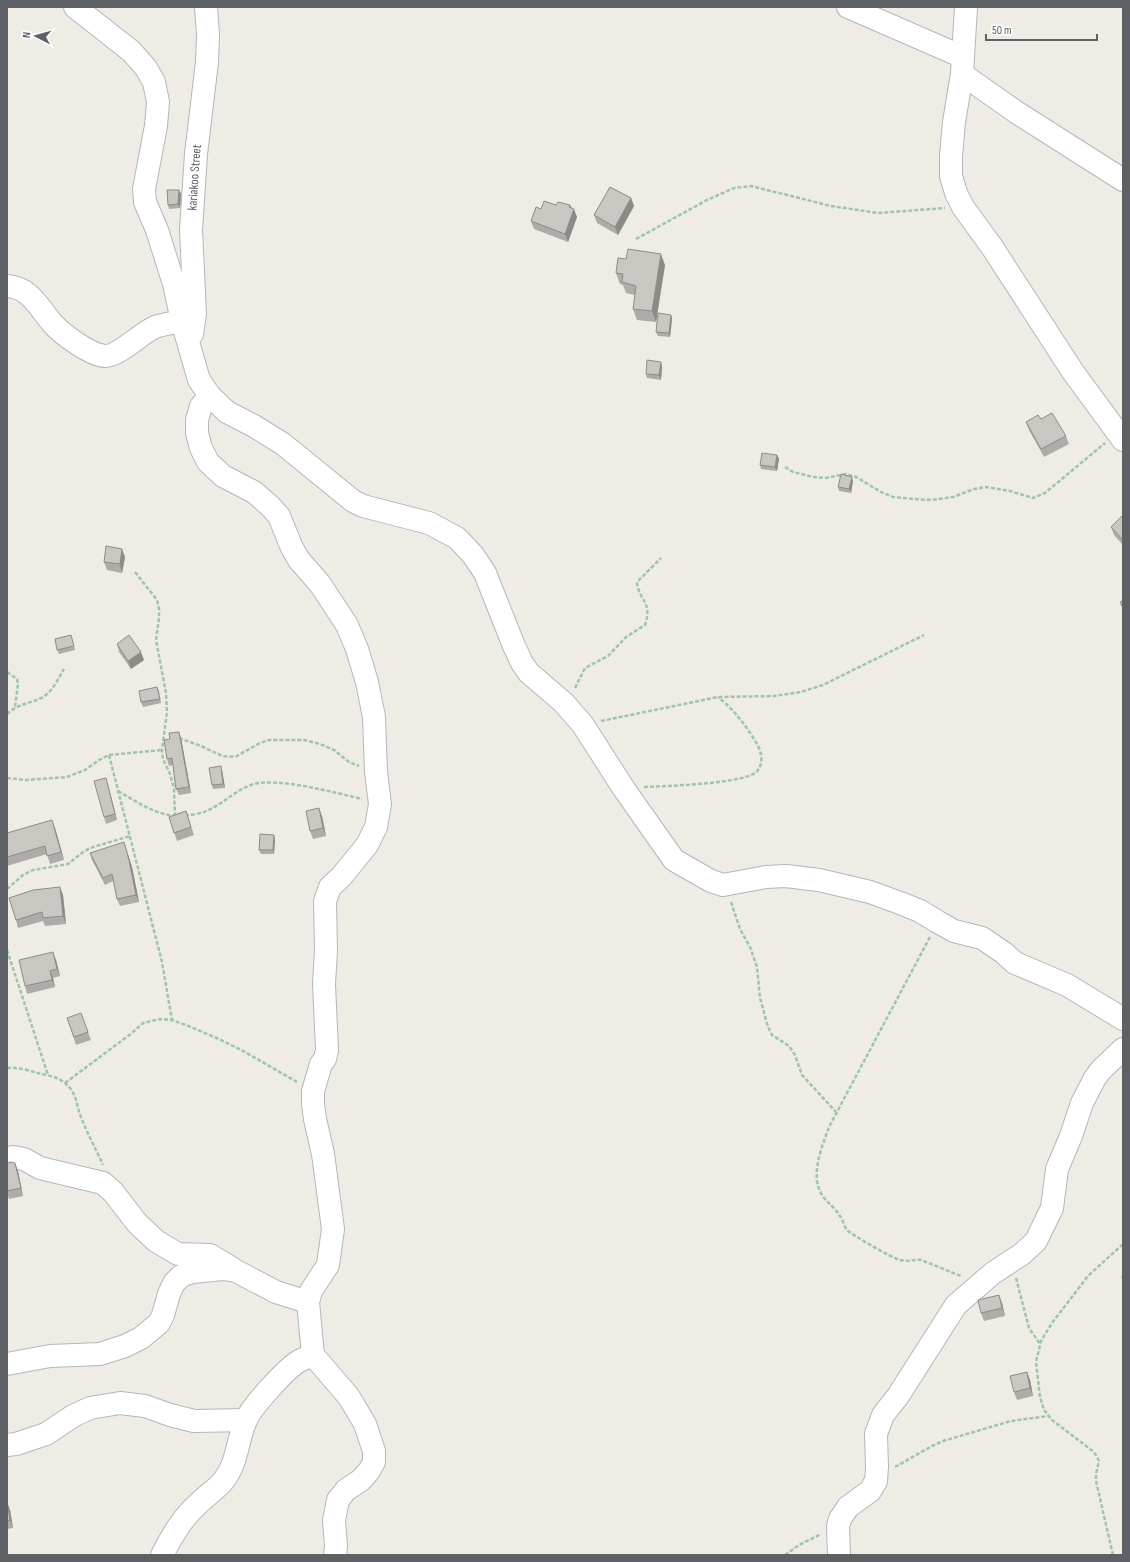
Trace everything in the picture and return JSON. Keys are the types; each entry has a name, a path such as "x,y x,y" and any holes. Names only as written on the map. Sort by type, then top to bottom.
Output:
{"street":[{"path":"75,7 131,50 146,68 154,82 158,108 144,189 145,202 157,230 170,270 182,321 200,380 210,396 227,412 254,426 283,444 353,501 363,506 429,523 457,538 473,555 485,573 522,663 529,673 564,703 582,725 674,860 711,881 723,885 766,877 786,876 819,880 870,892 920,910 938,922 954,930 982,938 1004,953 1015,963 1067,985 1123,1019"},
{"name":"kariakoo Street","path":"190,349 195,314 191,230 196,154 207,62 208,34 206,7"},
{"path":"848,7 962,65 1016,112 1123,180"},
{"path":"966,7 962,65 951,156 953,182 956,193 963,207 992,247 1073,372 1119,428"},
{"path":"7,286 15,286 27,292 54,326 86,349 105,356 113,354 155,328 182,321"},
{"path":"210,396 201,406 197,420 197,433 201,448 208,462 223,476 254,492 279,516 292,548 299,560 320,584 347,625 357,649 367,682 374,717 376,772 380,804 376,827 366,845 330,887 326,894 326,950 324,984 327,1050 313,1091 315,1120 323,1154 333,1229 328,1265 311,1291 308,1302 313,1355 349,1397 365,1424 374,1451 374,1462 369,1471 362,1480 346,1490 338,1500 334,1520 336,1546 335,1555"},
{"path":"839,1555 838,1526 843,1512 852,1503 870,1491 874,1486 877,1476 876,1434 883,1415 898,1396 956,1305 993,1273 1022,1254 1036,1241 1052,1208 1057,1169 1071,1136 1082,1103 1094,1078 1123,1049"},
{"path":"7,1158 13,1157 24,1159 40,1168 102,1184 113,1192 137,1223 156,1241 178,1254 210,1255 236,1271 276,1292 308,1302"},
{"path":"7,1364 50,1356 100,1354 125,1346 141,1338 159,1323 174,1283 181,1276 192,1272 212,1269 236,1271"},
{"path":"162,1555 179,1524 189,1512 217,1488 225,1479 233,1465 246,1420 277,1381 298,1362 313,1355"},
{"path":"7,1445 16,1444 46,1434 73,1416 90,1408 120,1403 145,1406 170,1415 194,1421 246,1420"}],"path":[{"path":"636,239 707,200 734,188 751,186 831,206 878,213 963,207"},
{"path":"785,467 793,472 813,477 825,478 846,474 893,497 931,500 954,496 974,489 986,487 1010,491 1032,498 1044,493 1119,428"},
{"path":"553,694 576,688 585,668 608,656 626,637 645,625 648,618 648,607 637,582 661,558"},
{"path":"135,572 157,600 159,608 156,640 166,693 167,712 163,733 162,750 165,765 170,774 174,788 175,816"},
{"path":"582,725 718,697 774,696 801,692 823,685 924,635"},
{"path":"7,714 15,707 44,697 51,690 64,670"},
{"path":"7,672 17,679 18,684 15,707"},
{"path":"624,788 713,783 749,777 758,771 763,759 758,745 744,723 718,697"},
{"path":"163,733 170,735"},
{"path":"177,737 228,757 237,756 260,742 269,740 304,740 320,744 334,750 356,765 376,772"},
{"path":"7,778 26,780 66,777 84,770 109,755 162,750"},
{"path":"109,755 162,962 172,1020"},
{"path":"118,791 147,808 159,813 175,816 206,811 239,791 259,783 322,789 380,804"},
{"path":"7,889 23,875 33,870 68,864 90,848 130,836"},
{"path":"723,885 728,893 740,929 750,946 757,967 760,998 768,1027 772,1035 789,1046 795,1055 802,1075 836,1112"},
{"path":"938,922 836,1112 822,1145 817,1181 822,1196 839,1215 848,1230 894,1258 908,1262 916,1259 921,1260 980,1284"},
{"path":"7,950 48,1076"},
{"path":"65,1082 132,1033 143,1023 160,1019 172,1020 186,1025 245,1052 313,1091"},
{"path":"7,1068 48,1076 65,1082 72,1090 76,1098 80,1116 104,1166"},
{"path":"1113,1555 1096,1482 1099,1461 1098,1457 1090,1447 1049,1416 1044,1410 1040,1397 1036,1362 1041,1344 1052,1323 1088,1276 1123,1244"},
{"path":"1012,1261 1029,1328 1041,1344"},
{"path":"877,1476 943,1441 1010,1420 1049,1416"},
{"path":"785,1555 799,1545 838,1526"}],"building":[{"path":"610,187 631,198 615,227 594,215"},
{"path":"167,190 179,190 178,204 168,205"},
{"path":"544,201 556,205 558,202 570,205 569,207 574,209 565,234 531,221 536,207 541,209"},
{"path":"628,249 661,254 652,311 633,309 636,286 622,282 623,274 616,273 618,258 626,259"},
{"path":"658,313 671,315 669,333 656,332"},
{"path":"647,360 661,362 659,375 646,374"},
{"path":"1052,413 1066,436 1041,449 1026,422 1038,415 1041,419"},
{"path":"762,453 777,455 775,467 760,465"},
{"path":"841,474 852,477 849,489 838,487"},
{"path":"1123,515 1123,540 1111,527"},
{"path":"106,546 122,549 120,564 104,562"},
{"path":"1123,601 1123,608 1120,602"},
{"path":"71,635 74,646 57,650 55,639"},
{"path":"129,635 141,652 128,661 117,644"},
{"path":"157,687 160,699 141,702 139,691"},
{"path":"179,732 189,787 176,789 172,758 167,759 164,740 170,739 169,733"},
{"path":"221,766 223,784 212,785 209,768"},
{"path":"106,778 115,814 104,817 94,781"},
{"path":"319,808 323,828 310,831 306,811"},
{"path":"186,811 191,827 174,833 169,817"},
{"path":"52,820 61,852 47,856 45,846 7,857 7,833"},
{"path":"260,834 274,835 273,850 259,850"},
{"path":"124,842 136,895 117,899 112,874 103,878 90,853"},
{"path":"60,887 63,916 43,918 42,912 16,920 9,898 33,890"},
{"path":"53,952 57,969 50,971 52,980 25,986 19,960"},
{"path":"81,1013 88,1032 74,1037 67,1018"},
{"path":"7,1163 15,1163 21,1188 7,1191"},
{"path":"999,1295 1002,1308 981,1313 978,1300"},
{"path":"1027,1372 1030,1388 1014,1392 1010,1376"},
{"path":"7,1502 10,1520 7,1521"}]}
